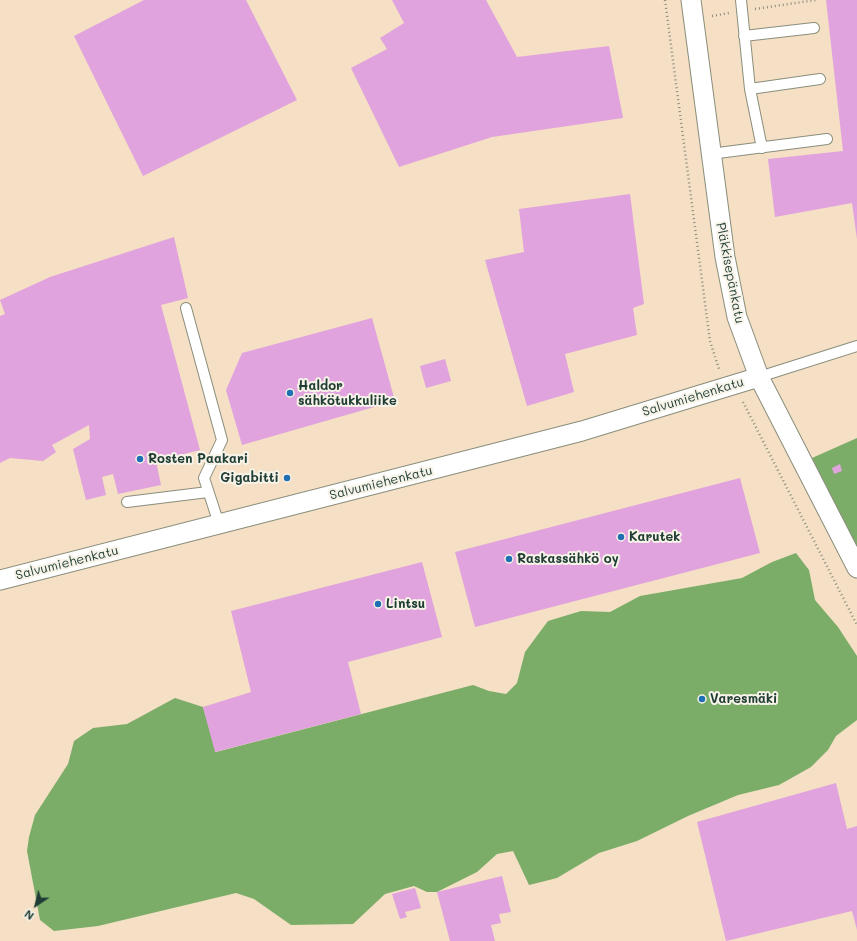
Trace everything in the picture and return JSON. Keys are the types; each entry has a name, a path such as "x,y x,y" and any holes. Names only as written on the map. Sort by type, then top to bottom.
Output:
{"street":[{"name":"Pläkkisepänkatu","path":"691,0 710,154 730,284 737,317 749,354 759,377 857,568"},
{"name":"Salvumiehenkatu","path":"0,580 582,431 759,377"}],"lane":[{"path":"741,0 750,89 762,148"},
{"path":"744,36 814,28"},
{"path":"750,89 820,79"},
{"path":"710,154 827,139"},
{"path":"186,308 222,440 204,478 219,524"},
{"path":"759,377 857,346"},
{"path":"127,502 208,492"}],"path":[{"path":"664,0 710,341 718,367"},
{"path":"754,9 816,0"},
{"path":"710,16 730,13"},
{"path":"744,404 857,625"}],"green space":[{"path":"857,438 857,547 812,458"},
{"path":"796,553 809,570 815,600 838,627 857,656 857,720 836,736 828,750 811,767 779,785 738,795 688,816 637,841 599,853 557,878 529,885 513,851 497,854 477,872 437,892 427,892 414,886 385,894 353,924 291,925 254,899 236,893 98,926 54,931 40,920 27,851 35,815 68,764 74,741 93,728 127,724 175,698 203,707 216,752 473,685 489,691 506,694 517,683 525,652 548,621 581,611 610,612 640,596 742,578 772,562"}],"building":[{"path":"144,0 246,0 297,100 143,176 74,36"},
{"path":"392,0 486,0 517,57 609,46 623,118 492,137 399,167 351,68 387,49 380,38 404,23"},
{"path":"826,0 857,0 857,239 852,203 775,217 768,159 843,151"},
{"path":"630,194 644,304 633,308 637,335 565,354 574,392 527,406 485,260 524,252 519,209"},
{"path":"174,237 188,298 161,305 200,450 156,461 161,485 118,494 113,474 102,477 106,495 86,500 73,449 90,439 89,425 52,445 56,452 43,461 10,458 0,463 0,316 5,314 0,300 50,277"},
{"path":"372,318 395,401 242,445 226,390 242,353"},
{"path":"445,359 451,381 426,388 420,366"},
{"path":"840,464 842,471 834,474 832,468"},
{"path":"740,478 760,553 475,627 455,552"},
{"path":"422,562 442,637 348,662 361,714 215,752 203,707 251,692 231,611"},
{"path":"836,783 847,829 857,826 857,930 852,911 726,941 697,822"},
{"path":"502,876 511,912 499,914 501,923 491,925 495,941 450,941 437,892"},
{"path":"415,888 421,908 405,912 407,917 400,919 392,894"}],"place":[{"name":"Haldor sähkötukkuliike","path":"290,393"},
{"name":"Rosten Paakari","path":"140,459"},
{"name":"Gigabitti","path":"287,478"},
{"name":"Karutek","path":"621,537"},
{"name":"Raskassähkö oy","path":"509,559"},
{"name":"Lintsu","path":"378,604"},
{"name":"Varesmäki","path":"702,699"}]}
